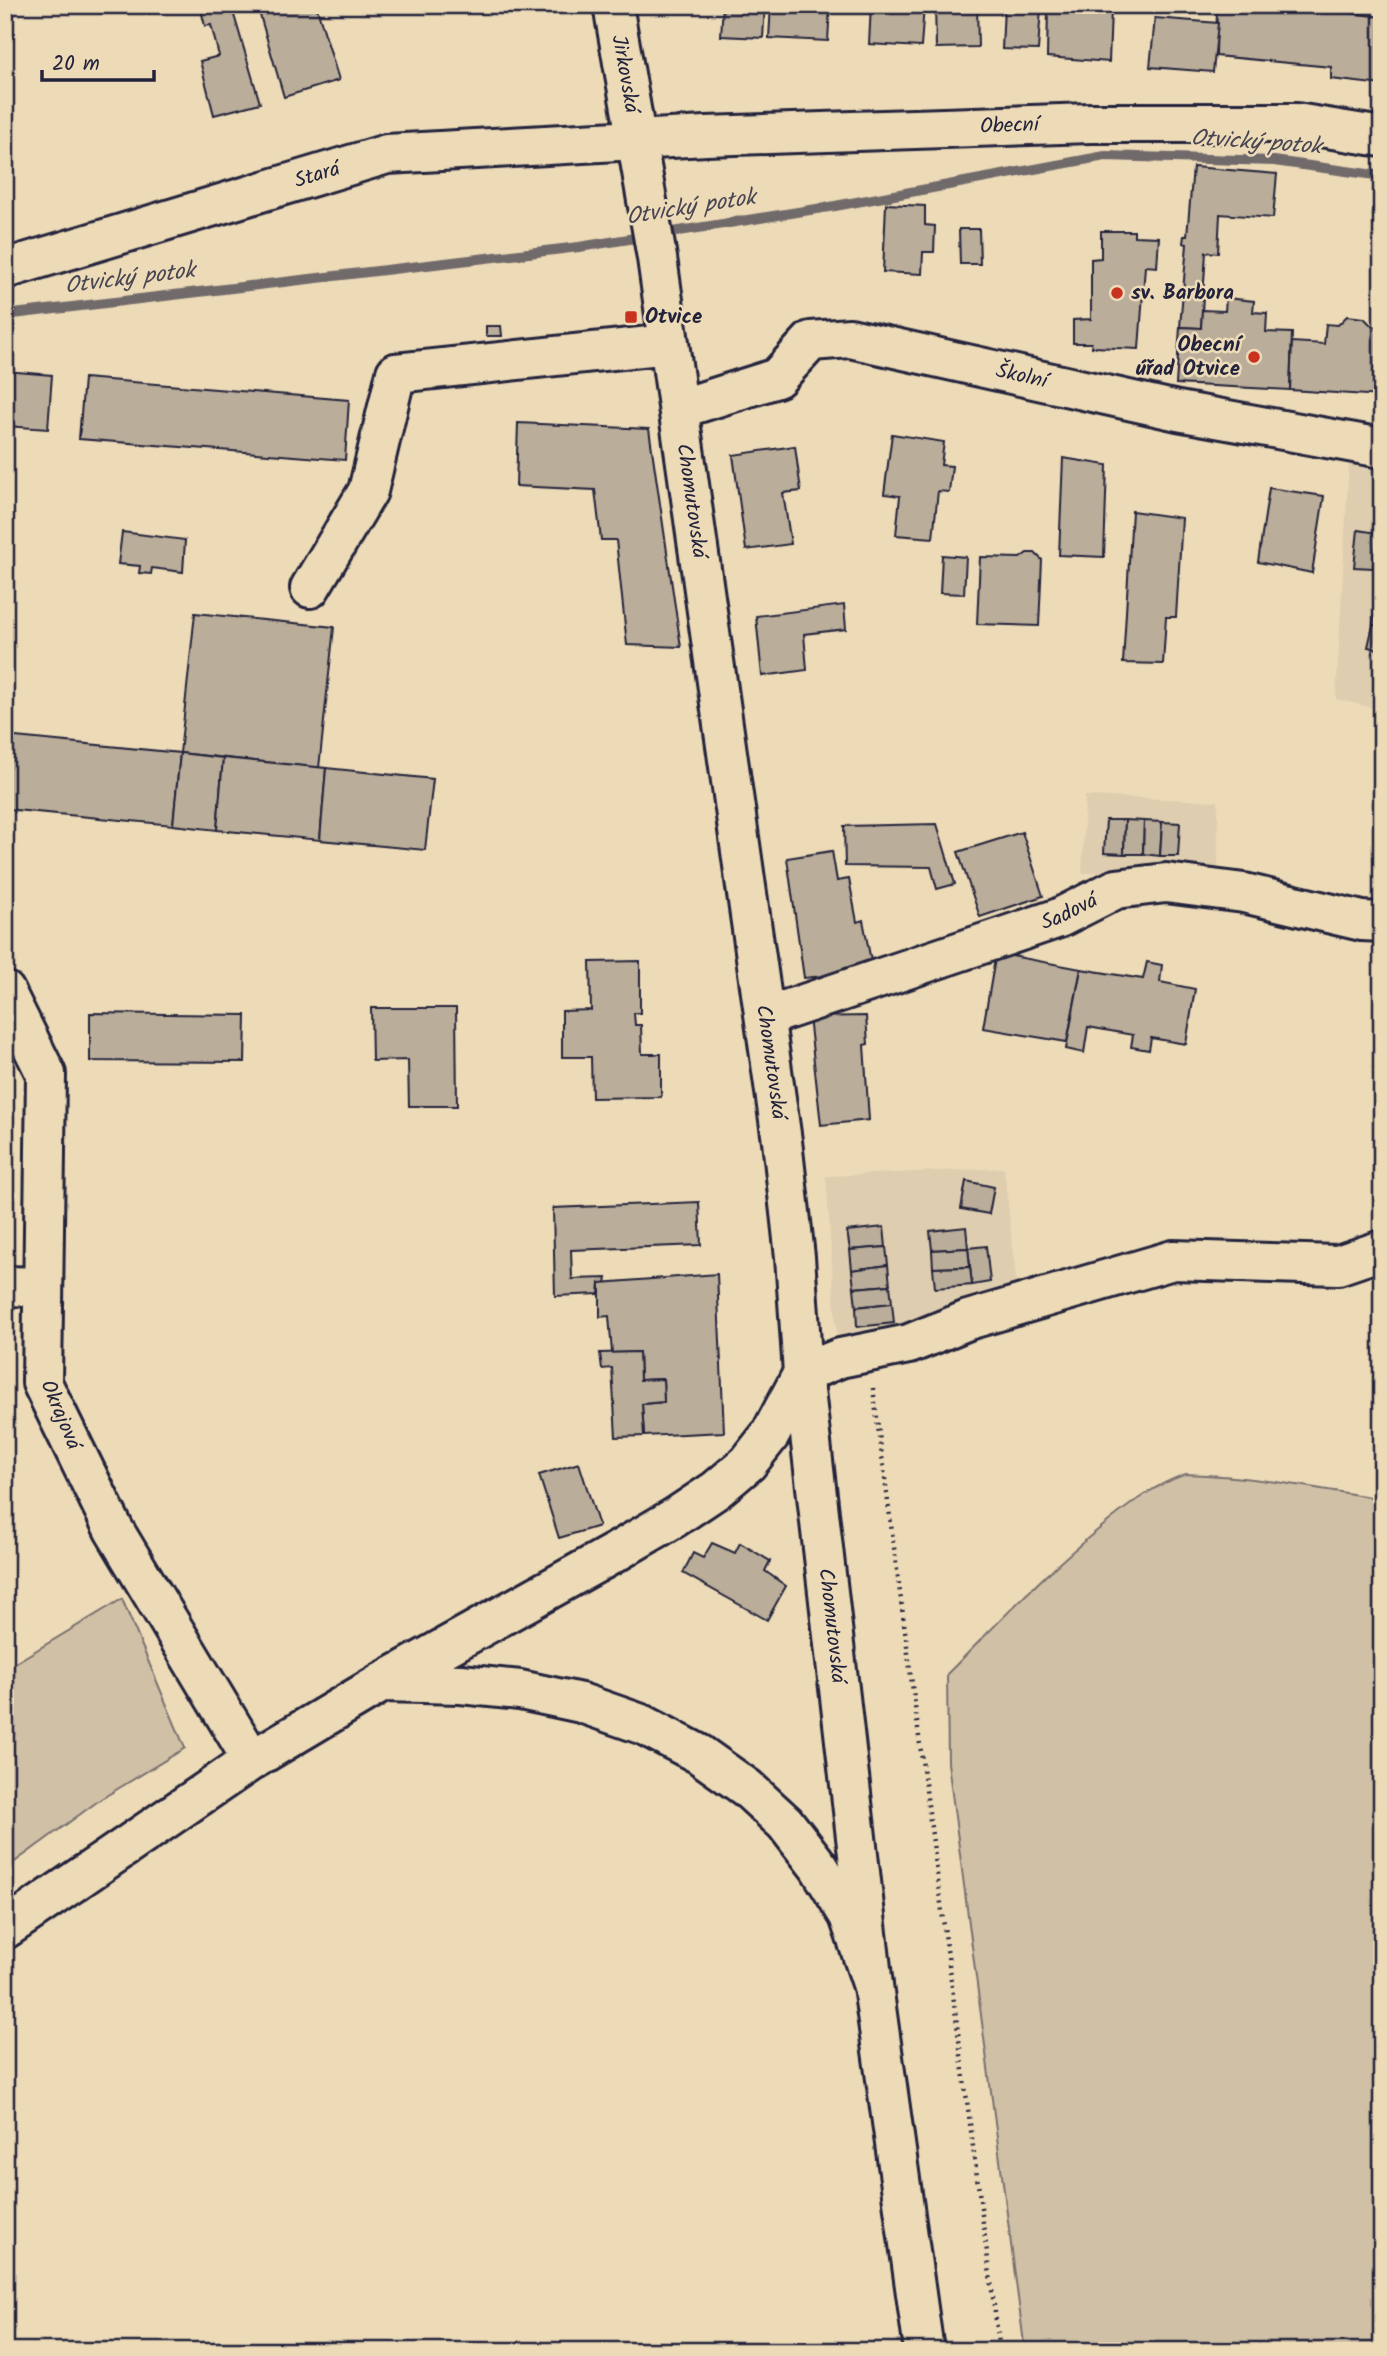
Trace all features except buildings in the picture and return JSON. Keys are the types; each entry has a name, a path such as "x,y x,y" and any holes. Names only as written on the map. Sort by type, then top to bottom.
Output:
{"main road":[{"name":"Jirkovská","path":"613,5 638,141"},
{"name":"Obecní","path":"638,141 706,136 1091,123 1296,123 1382,137"},
{"name":"Chomutovská","path":"638,141 765,1017 795,1257 803,1373 873,1986"},
{"name":"Stará","path":"5,269 387,154 638,141"},
{"name":"Školní","path":"679,410 778,378 811,341 850,338 1178,411 1382,448"},
{"path":"310,588 368,491 396,373 669,344"},
{"name":"Sadová","path":"765,1017 1059,918 1116,889 1166,883 1244,893 1362,921 1382,922"},
{"name":"Okrajová","path":"5,991 46,1074 42,1383 114,1530 251,1760"},
{"path":"5,1929 251,1760 383,1682 616,1552 716,1490 748,1463 770,1435 803,1373 840,1358 909,1344 968,1320 1173,1260 1338,1265 1382,1250"},
{"path":"5,1286 43,1287"},
{"path":"383,1682 472,1685 520,1690 581,1703 644,1725 699,1754 747,1788 785,1823 819,1867 849,1916 873,1986 924,2351"}],"path":[{"path":"868,1352 1000,2351"}],"shaded area":[{"path":"1349,461 1382,467 1382,710 1336,699"},
{"path":"1085,796 1218,801 1218,869 1082,873"},
{"path":"1004,1168 1017,1288 905,1334 837,1341 826,1176"},
{"path":"1186,1474 1260,1480 1382,1499 1382,2351 1025,2351 948,1763 947,1674 1023,1597 1083,1542 1143,1496"},
{"path":"122,1599 185,1748 101,1799 5,1869 5,1669"}],"waterway":[{"name":"Otvický potok","path":"5,315 579,247 835,206 1105,156 1274,161 1382,176"}],"place":[{"name":"sv. Barbora","path":"1117,293"},
{"name":"Otvice","path":"631,317"},
{"name":"Obecní úřad Otvice","path":"1254,357"}]}
